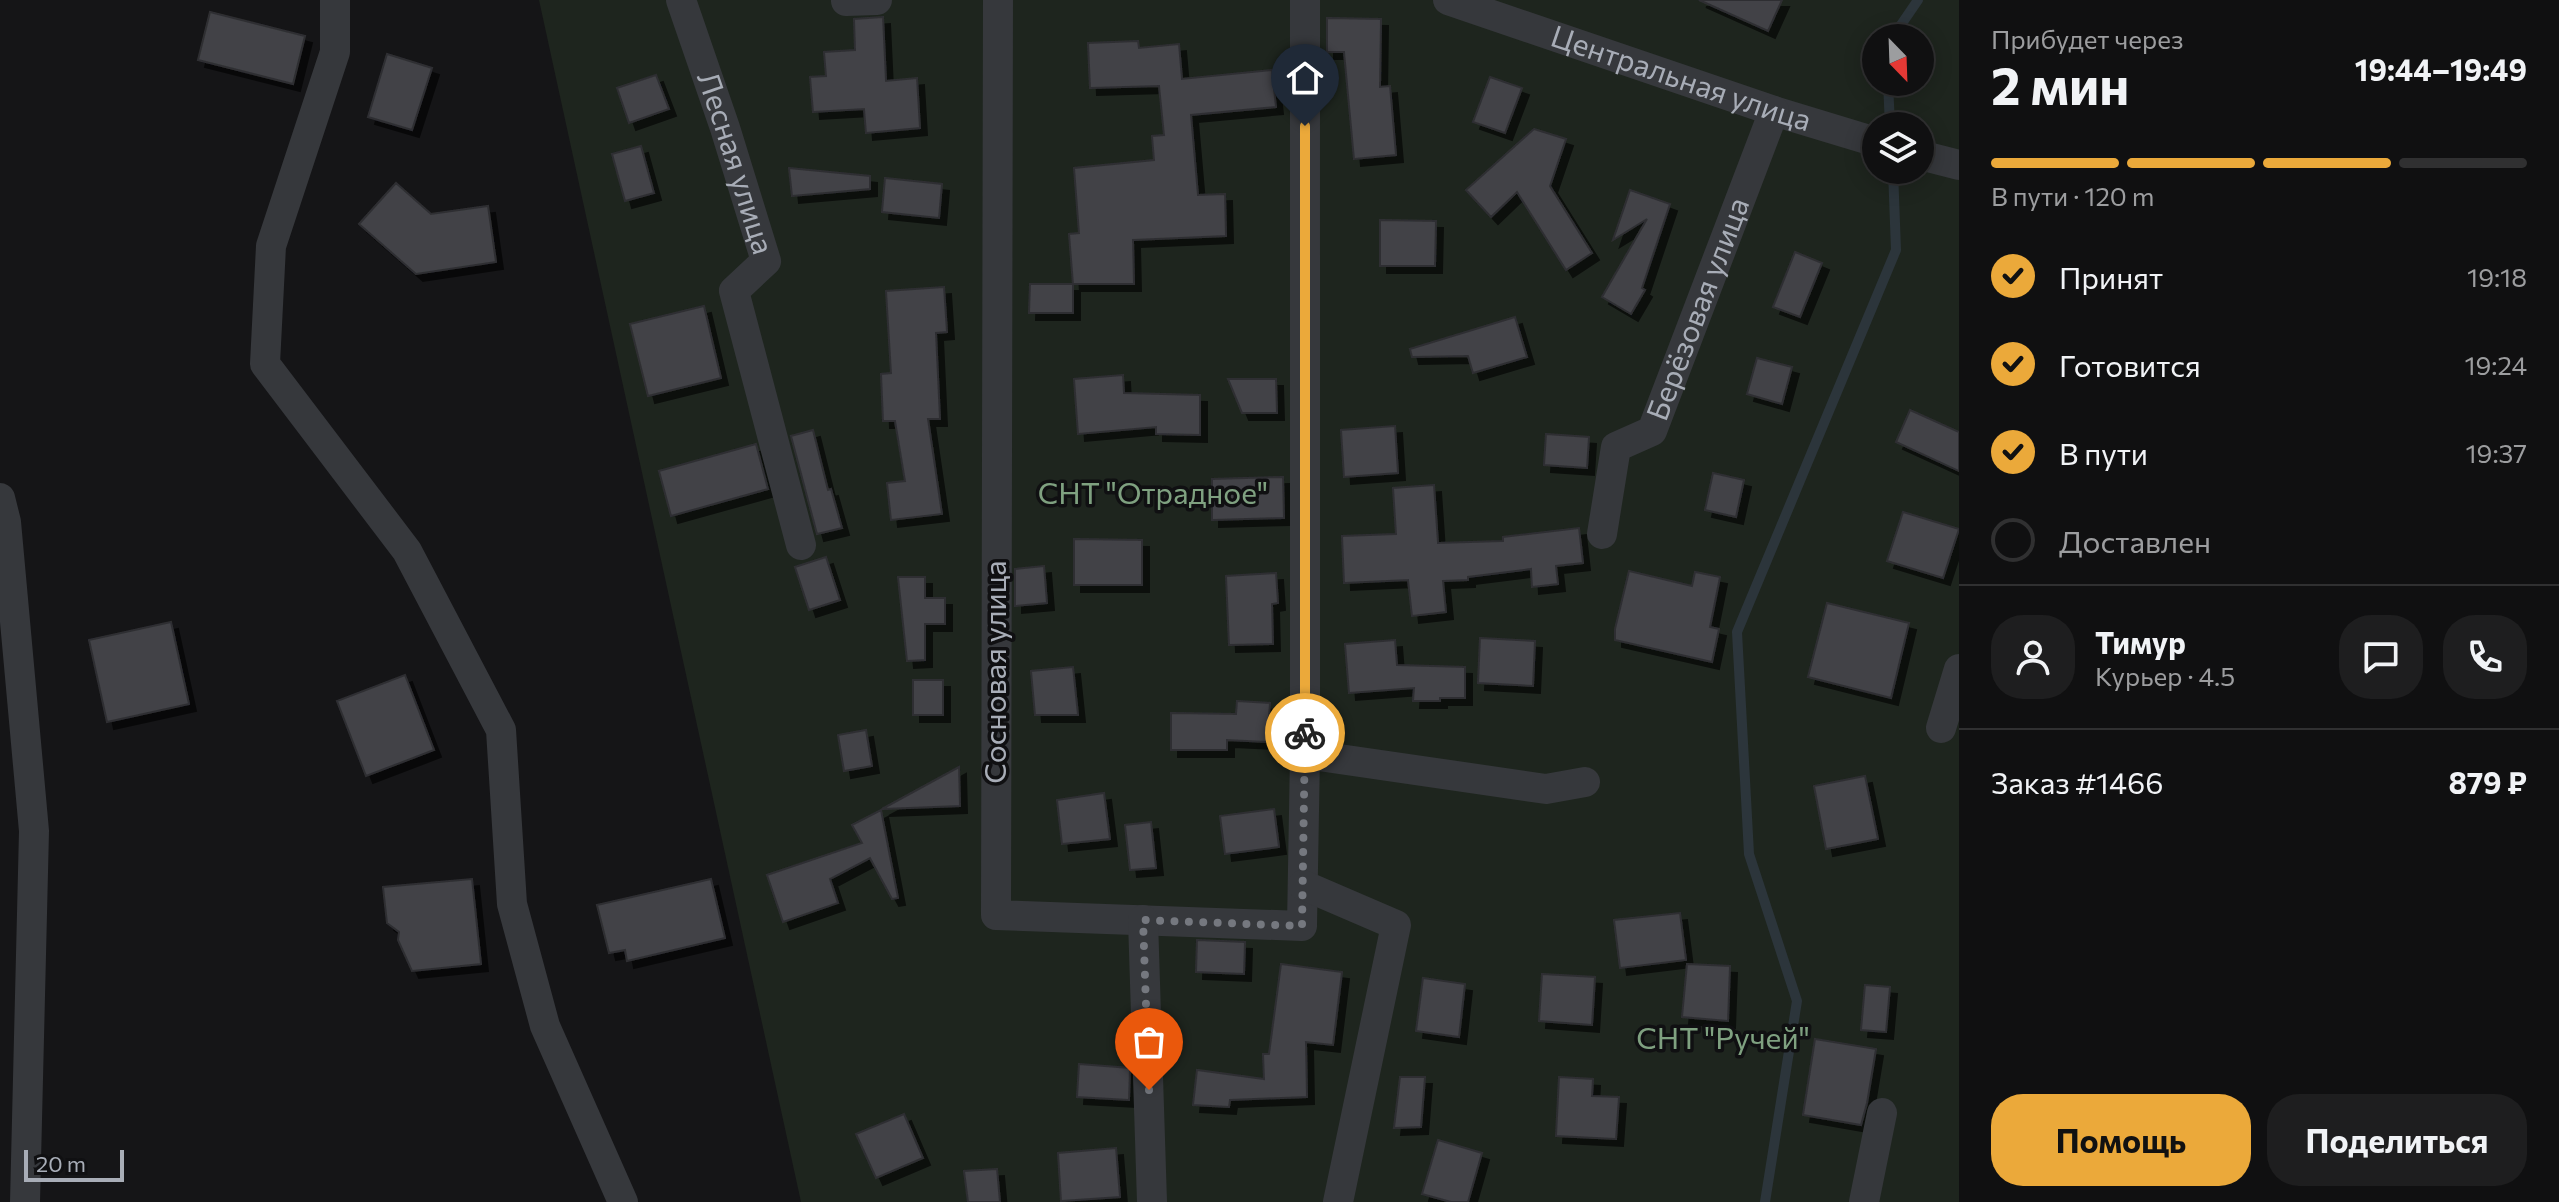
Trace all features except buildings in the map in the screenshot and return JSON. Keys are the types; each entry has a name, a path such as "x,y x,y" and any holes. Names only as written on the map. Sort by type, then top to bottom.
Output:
{"street":[{"path":"335,0 335,52 271,246 265,364 407,551 501,730 512,904 545,1026 623,1202"},
{"name":"Лесная улица","path":"681,0 766,261 734,291 801,545"},
{"path":"846,1 877,0"},
{"name":"Сосновая улица","path":"998,0 996,915 1143,920"},
{"path":"1152,1202 1143,920 1302,926 1305,754 1305,0"},
{"name":"Центральная улица","path":"1448,0 1774,111 1862,138"},
{"name":"Берёзовая улица","path":"1602,534 1616,447 1652,431 1774,111"},
{"path":"1934,159 1959,165"},
{"path":"0,498 6,522 34,831 25,1202"},
{"path":"1941,728 1959,669"},
{"path":"1305,754 1546,789 1585,782"},
{"path":"1303,885 1396,925 1338,1202"},
{"path":"1864,1202 1882,1113"}],"green space":[{"name":"СНТ \"Отрадное\"","path":"539,0 1959,0 1959,1202 801,1202"}],"waterway":[{"path":"1902,24 1918,0"},
{"path":"1889,96 1889,112"},
{"path":"1765,1202 1797,1001 1749,854 1737,632 1896,250 1894,184"}],"way so far":[{"path":"1149,1090 1143,920 1302,926 1305,733"}],"route":[{"path":"1305,126 1305,733"}],"park label":[{"name":"СНТ \"Ручей\"","path":"1723,1039"}]}
